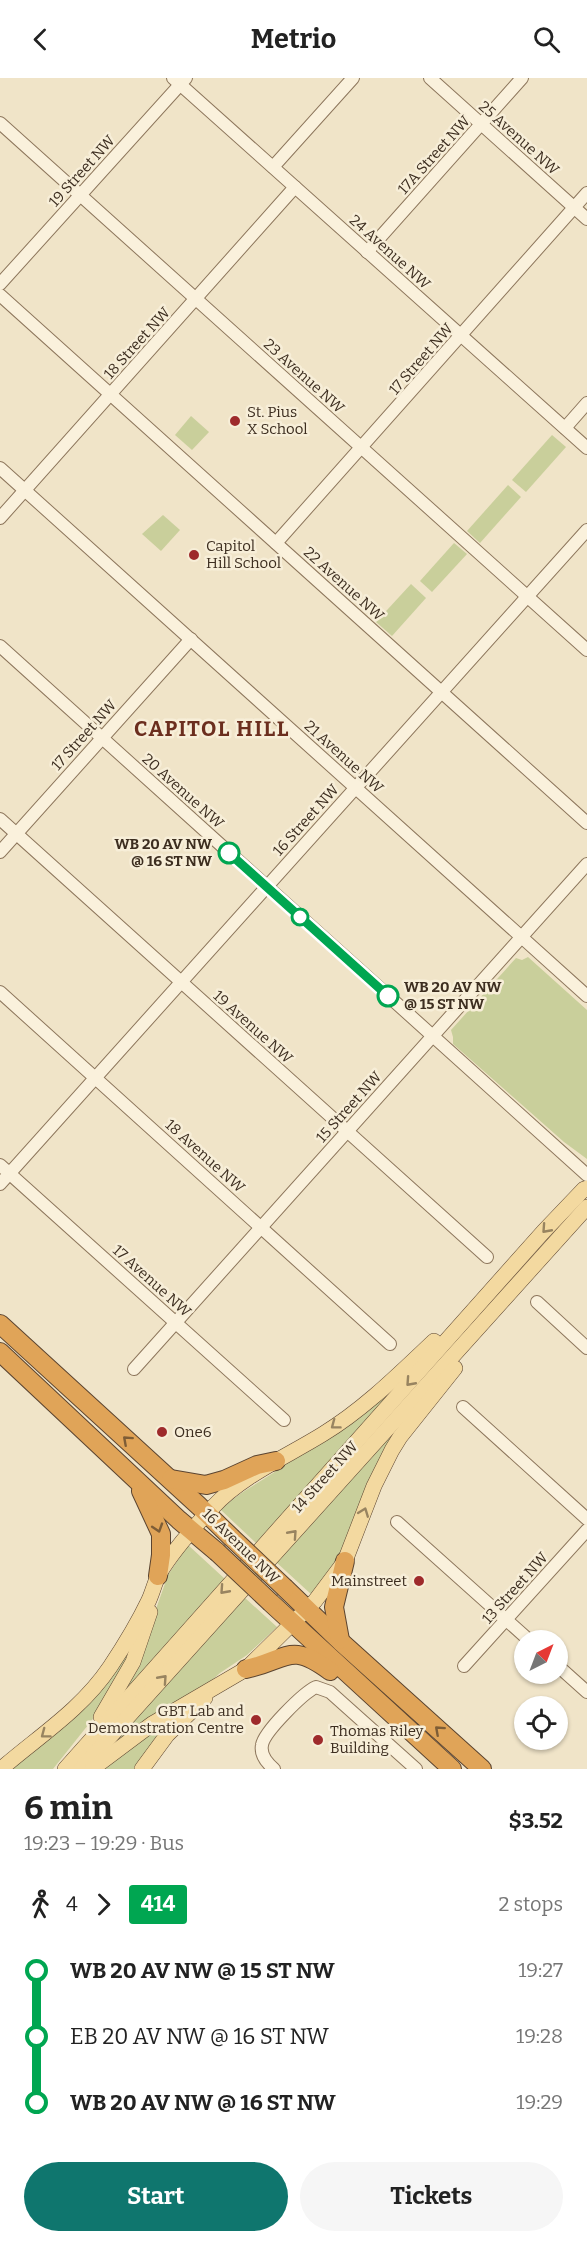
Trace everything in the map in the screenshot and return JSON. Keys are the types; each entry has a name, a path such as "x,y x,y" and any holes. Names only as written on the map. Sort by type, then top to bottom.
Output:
{"highway":[{"name":"16 Avenue NW","path":"0,1324 171,1479 341,1642 482,1769"},
{"name":"16 Avenue NW","path":"0,1352 452,1769"},
{"path":"171,1479 206,1485 257,1465 276,1461"},
{"path":"140,1483 144,1501 161,1534 158,1576"},
{"path":"341,1642 334,1607 345,1561"},
{"path":"246,1669 290,1654 315,1660 332,1672 352,1679"}],"main road":[{"name":"14 Street NW","path":"65,1769 490,1291 587,1188"},
{"name":"14 Street NW","path":"81,1769 587,1207"},
{"path":"1,1769 56,1725 96,1685 127,1640 149,1600 158,1576 183,1538 230,1491 325,1433 381,1391 490,1291"},
{"path":"92,1769 152,1724 246,1669 308,1609 345,1561 374,1486 396,1443 464,1356 502,1302"},
{"path":"91,1739 95,1726 133,1662 150,1615 149,1600"},
{"path":"142,1769 167,1735 216,1687"}],"street":[{"path":"273,167 353,78"},
{"name":"25 Avenue NW","path":"430,78 587,219"},
{"name":"17A Street NW","path":"367,252 522,78"},
{"name":"24 Avenue NW","path":"180,80 295,187 587,448"},
{"name":"19 Street NW","path":"0,284 180,80"},
{"name":"23 Avenue NW","path":"0,123 587,650"},
{"name":"18 Street NW","path":"0,518 295,187"},
{"name":"17 Street NW","path":"276,543 587,193"},
{"name":"22 Avenue NW","path":"0,295 587,823"},
{"path":"565,428 587,403"},
{"name":"21 Avenue NW","path":"0,468 587,996"},
{"name":"16 Street NW","path":"0,1184 5,1169 96,1078 587,530"},
{"name":"17 Street NW","path":"0,852 190,639"},
{"name":"20 Avenue NW","path":"0,646 587,1175"},
{"name":"19 Avenue NW","path":"0,819 487,1257"},
{"name":"15 Street NW","path":"134,1369 587,864"},
{"name":"18 Avenue NW","path":"0,992 390,1344"},
{"name":"17 Avenue NW","path":"5,1169 284,1420"},
{"path":"537,1302 587,1348"},
{"path":"463,1407 587,1519"},
{"path":"398,1522 518,1630"},
{"name":"13 Street NW","path":"464,1666 587,1530"},
{"path":"568,1675 587,1692"},
{"path":"274,1769 266,1762 262,1753 265,1737 296,1702 316,1687 330,1692 416,1769"}],"green space":[{"path":"191,416 209,432 192,450 175,435"},
{"path":"552,435 566,447 526,492 512,480"},
{"path":"508,485 521,497 480,543 467,531"},
{"path":"163,515 180,530 161,551 142,534"},
{"path":"454,543 467,554 432,592 420,581"},
{"path":"411,584 426,598 392,636 376,622"},
{"path":"528,957 587,1010 587,1159 564,1142 453,1044 451,1030 516,958 522,960"},
{"path":"396,1387 257,1544 221,1510 243,1492"},
{"path":"395,1430 398,1432 341,1554 312,1595 276,1562"},
{"path":"188,1545 225,1579 127,1691 124,1689 139,1657 168,1575"},
{"path":"244,1597 277,1627 247,1655 220,1673 202,1689 118,1742 115,1739"},
{"path":"126,1653 131,1655 96,1715 53,1769 9,1769"},
{"path":"176,1713 135,1769 99,1769"}],"bus line":[{"name":"414","path":"229,853 388,996"}],"place":[{"name":"St. Pius X School","path":"235,421"},
{"name":"Capitol Hill School","path":"194,555"},
{"name":"WB 20 AV NW @ 16 ST NW","path":"229,853"},
{"name":"WB 20 AV NW @ 15 ST NW","path":"388,996"},
{"name":"One6","path":"162,1432"},
{"name":"Mainstreet","path":"419,1581"},
{"name":"GBT Lab and Demonstration Centre","path":"256,1720"},
{"name":"Thomas Riley Building","path":"318,1740"}],"district":[{"name":"CAPITOL HILL","path":"212,729"}]}
